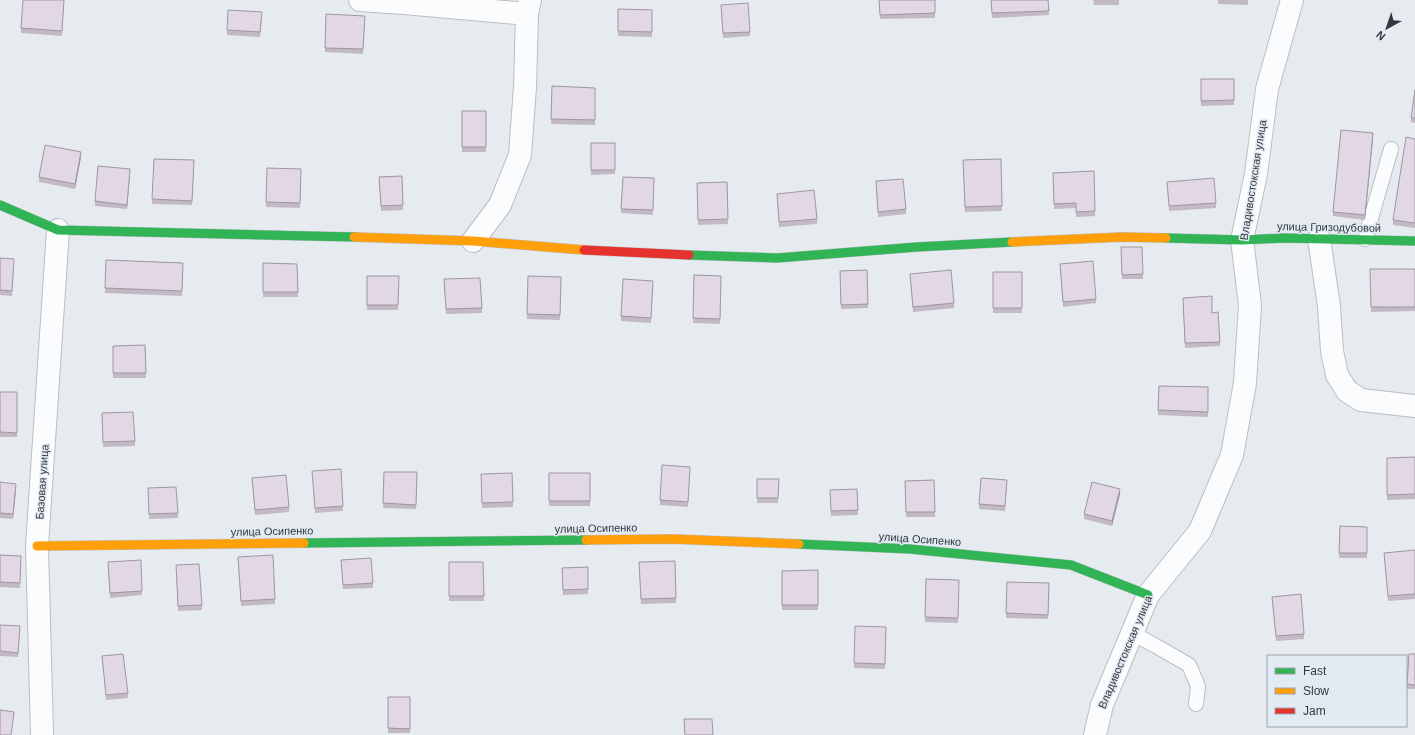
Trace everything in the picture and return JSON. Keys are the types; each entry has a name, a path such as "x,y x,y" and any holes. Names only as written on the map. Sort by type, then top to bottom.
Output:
{"street":[{"path":"360,0 528,7 525,87 520,155 500,205 473,241"},
{"name":"Владивостокская улица","path":"1095,735 1102,705 1148,595 1200,531 1232,455 1245,383 1250,305 1242,240 1256,174 1267,89 1292,0"},
{"path":"0,205 58,230"},
{"name":"улица Гризодубовой","path":"58,230 473,241 612,252 777,258 917,247 1122,237 1242,240 1319,239 1415,241"},
{"name":"Базовая улица","path":"42,735 37,546 58,230"},
{"path":"1319,239 1329,306 1332,351 1337,375 1347,392 1361,400 1415,406"},
{"name":"улица Осипенко","path":"37,546 672,539 902,548 1071,565 1148,595"}],"lane":[{"path":"1365,240 1391,149"},
{"path":"1132,633 1189,665 1198,686 1196,704"}],"building":[{"path":"23,0 64,0 62,31 21,28"},
{"path":"879,0 935,0 935,13 880,15"},
{"path":"991,0 1048,0 1049,11 992,13"},
{"path":"748,3 750,32 723,33 721,5"},
{"path":"618,9 652,10 652,32 618,31"},
{"path":"228,10 262,12 260,32 227,30"},
{"path":"326,14 365,16 363,49 325,48"},
{"path":"1201,79 1234,79 1234,100 1201,101"},
{"path":"552,86 595,88 595,120 551,119"},
{"path":"1415,90 1415,118 1411,118"},
{"path":"462,111 486,111 486,147 462,147"},
{"path":"1341,130 1373,133 1365,215 1333,212"},
{"path":"1406,137 1415,139 1415,223 1393,220"},
{"path":"591,143 615,143 615,170 591,170"},
{"path":"45,145 81,152 75,184 39,177"},
{"path":"154,159 194,160 192,201 152,199"},
{"path":"1001,159 1002,206 965,207 963,160"},
{"path":"98,166 130,169 127,205 95,201"},
{"path":"267,168 301,169 300,203 266,202"},
{"path":"1094,171 1095,211 1076,212 1076,203 1054,204 1053,173"},
{"path":"402,176 403,205 381,206 379,177"},
{"path":"623,177 654,178 653,210 621,209"},
{"path":"1214,178 1216,203 1169,206 1167,182"},
{"path":"903,179 906,209 878,212 876,181"},
{"path":"727,182 728,219 698,220 697,183"},
{"path":"814,190 817,219 779,222 777,194"},
{"path":"1121,247 1142,247 1143,274 1122,275"},
{"path":"0,258 14,259 12,291 0,290"},
{"path":"106,260 183,263 182,291 105,288"},
{"path":"1093,261 1096,299 1063,302 1060,264"},
{"path":"263,263 297,264 298,292 263,292"},
{"path":"1370,269 1415,269 1415,307 1371,307"},
{"path":"867,270 868,304 841,305 840,271"},
{"path":"951,270 954,303 913,307 910,274"},
{"path":"993,272 1022,272 1022,308 993,308"},
{"path":"694,275 721,276 720,319 693,318"},
{"path":"367,276 399,276 398,305 367,305"},
{"path":"528,276 561,277 560,315 527,314"},
{"path":"480,278 482,308 446,309 444,279"},
{"path":"623,279 653,281 651,318 621,316"},
{"path":"1212,296 1212,313 1218,312 1220,342 1185,343 1183,298"},
{"path":"145,345 146,373 113,373 113,346"},
{"path":"1159,386 1208,387 1208,412 1158,410"},
{"path":"0,392 17,392 17,433 0,432"},
{"path":"133,412 135,441 103,442 102,413"},
{"path":"1415,457 1415,494 1387,495 1387,458"},
{"path":"662,465 690,467 688,502 660,500"},
{"path":"341,469 343,506 315,508 312,471"},
{"path":"384,472 417,472 416,505 383,503"},
{"path":"512,473 513,502 482,503 481,474"},
{"path":"549,473 590,473 590,501 549,501"},
{"path":"286,475 289,507 255,510 252,478"},
{"path":"981,478 1007,480 1005,506 979,504"},
{"path":"757,479 779,479 778,498 757,498"},
{"path":"934,480 935,512 906,512 905,481"},
{"path":"0,482 16,484 13,514 0,513"},
{"path":"1092,482 1120,489 1112,521 1084,514"},
{"path":"176,487 178,513 149,514 148,488"},
{"path":"857,489 858,510 831,511 830,490"},
{"path":"1340,526 1367,527 1367,553 1339,553"},
{"path":"1415,550 1415,594 1388,596 1384,553"},
{"path":"0,555 21,556 20,583 0,582"},
{"path":"273,555 275,599 241,601 238,557"},
{"path":"371,558 373,583 343,585 341,560"},
{"path":"141,560 142,591 110,593 108,562"},
{"path":"675,561 676,598 641,599 639,562"},
{"path":"449,562 483,562 484,596 449,596"},
{"path":"199,564 202,605 178,606 176,565"},
{"path":"588,567 588,589 563,590 562,568"},
{"path":"818,570 818,605 782,605 782,571"},
{"path":"926,579 959,580 958,618 925,617"},
{"path":"1007,582 1049,583 1048,615 1006,613"},
{"path":"1301,594 1304,634 1276,636 1272,597"},
{"path":"0,625 20,626 18,653 0,651"},
{"path":"855,626 886,627 885,664 854,663"},
{"path":"123,654 128,693 106,695 102,656"},
{"path":"1409,654 1415,654 1415,685 1407,684"},
{"path":"388,697 410,697 410,729 388,728"},
{"path":"0,710 14,712 11,735 0,735"},
{"path":"684,719 712,719 713,735 685,735"}],"traffic: fast":[{"path":"0,205 58,230 354,237"},
{"path":"1166,238 1242,240 1283,238 1415,241"},
{"path":"689,255 777,258 917,247 1012,242"},
{"path":"304,543 586,540"},
{"path":"799,544 910,549 1071,565 1148,595"}],"traffic: slow":[{"path":"354,237 473,241 584,250"},
{"path":"1012,242 1122,237 1166,238"},
{"path":"586,540 672,539 799,544"},
{"path":"37,546 304,543"}],"traffic: jam":[{"path":"584,250 689,255"}]}
